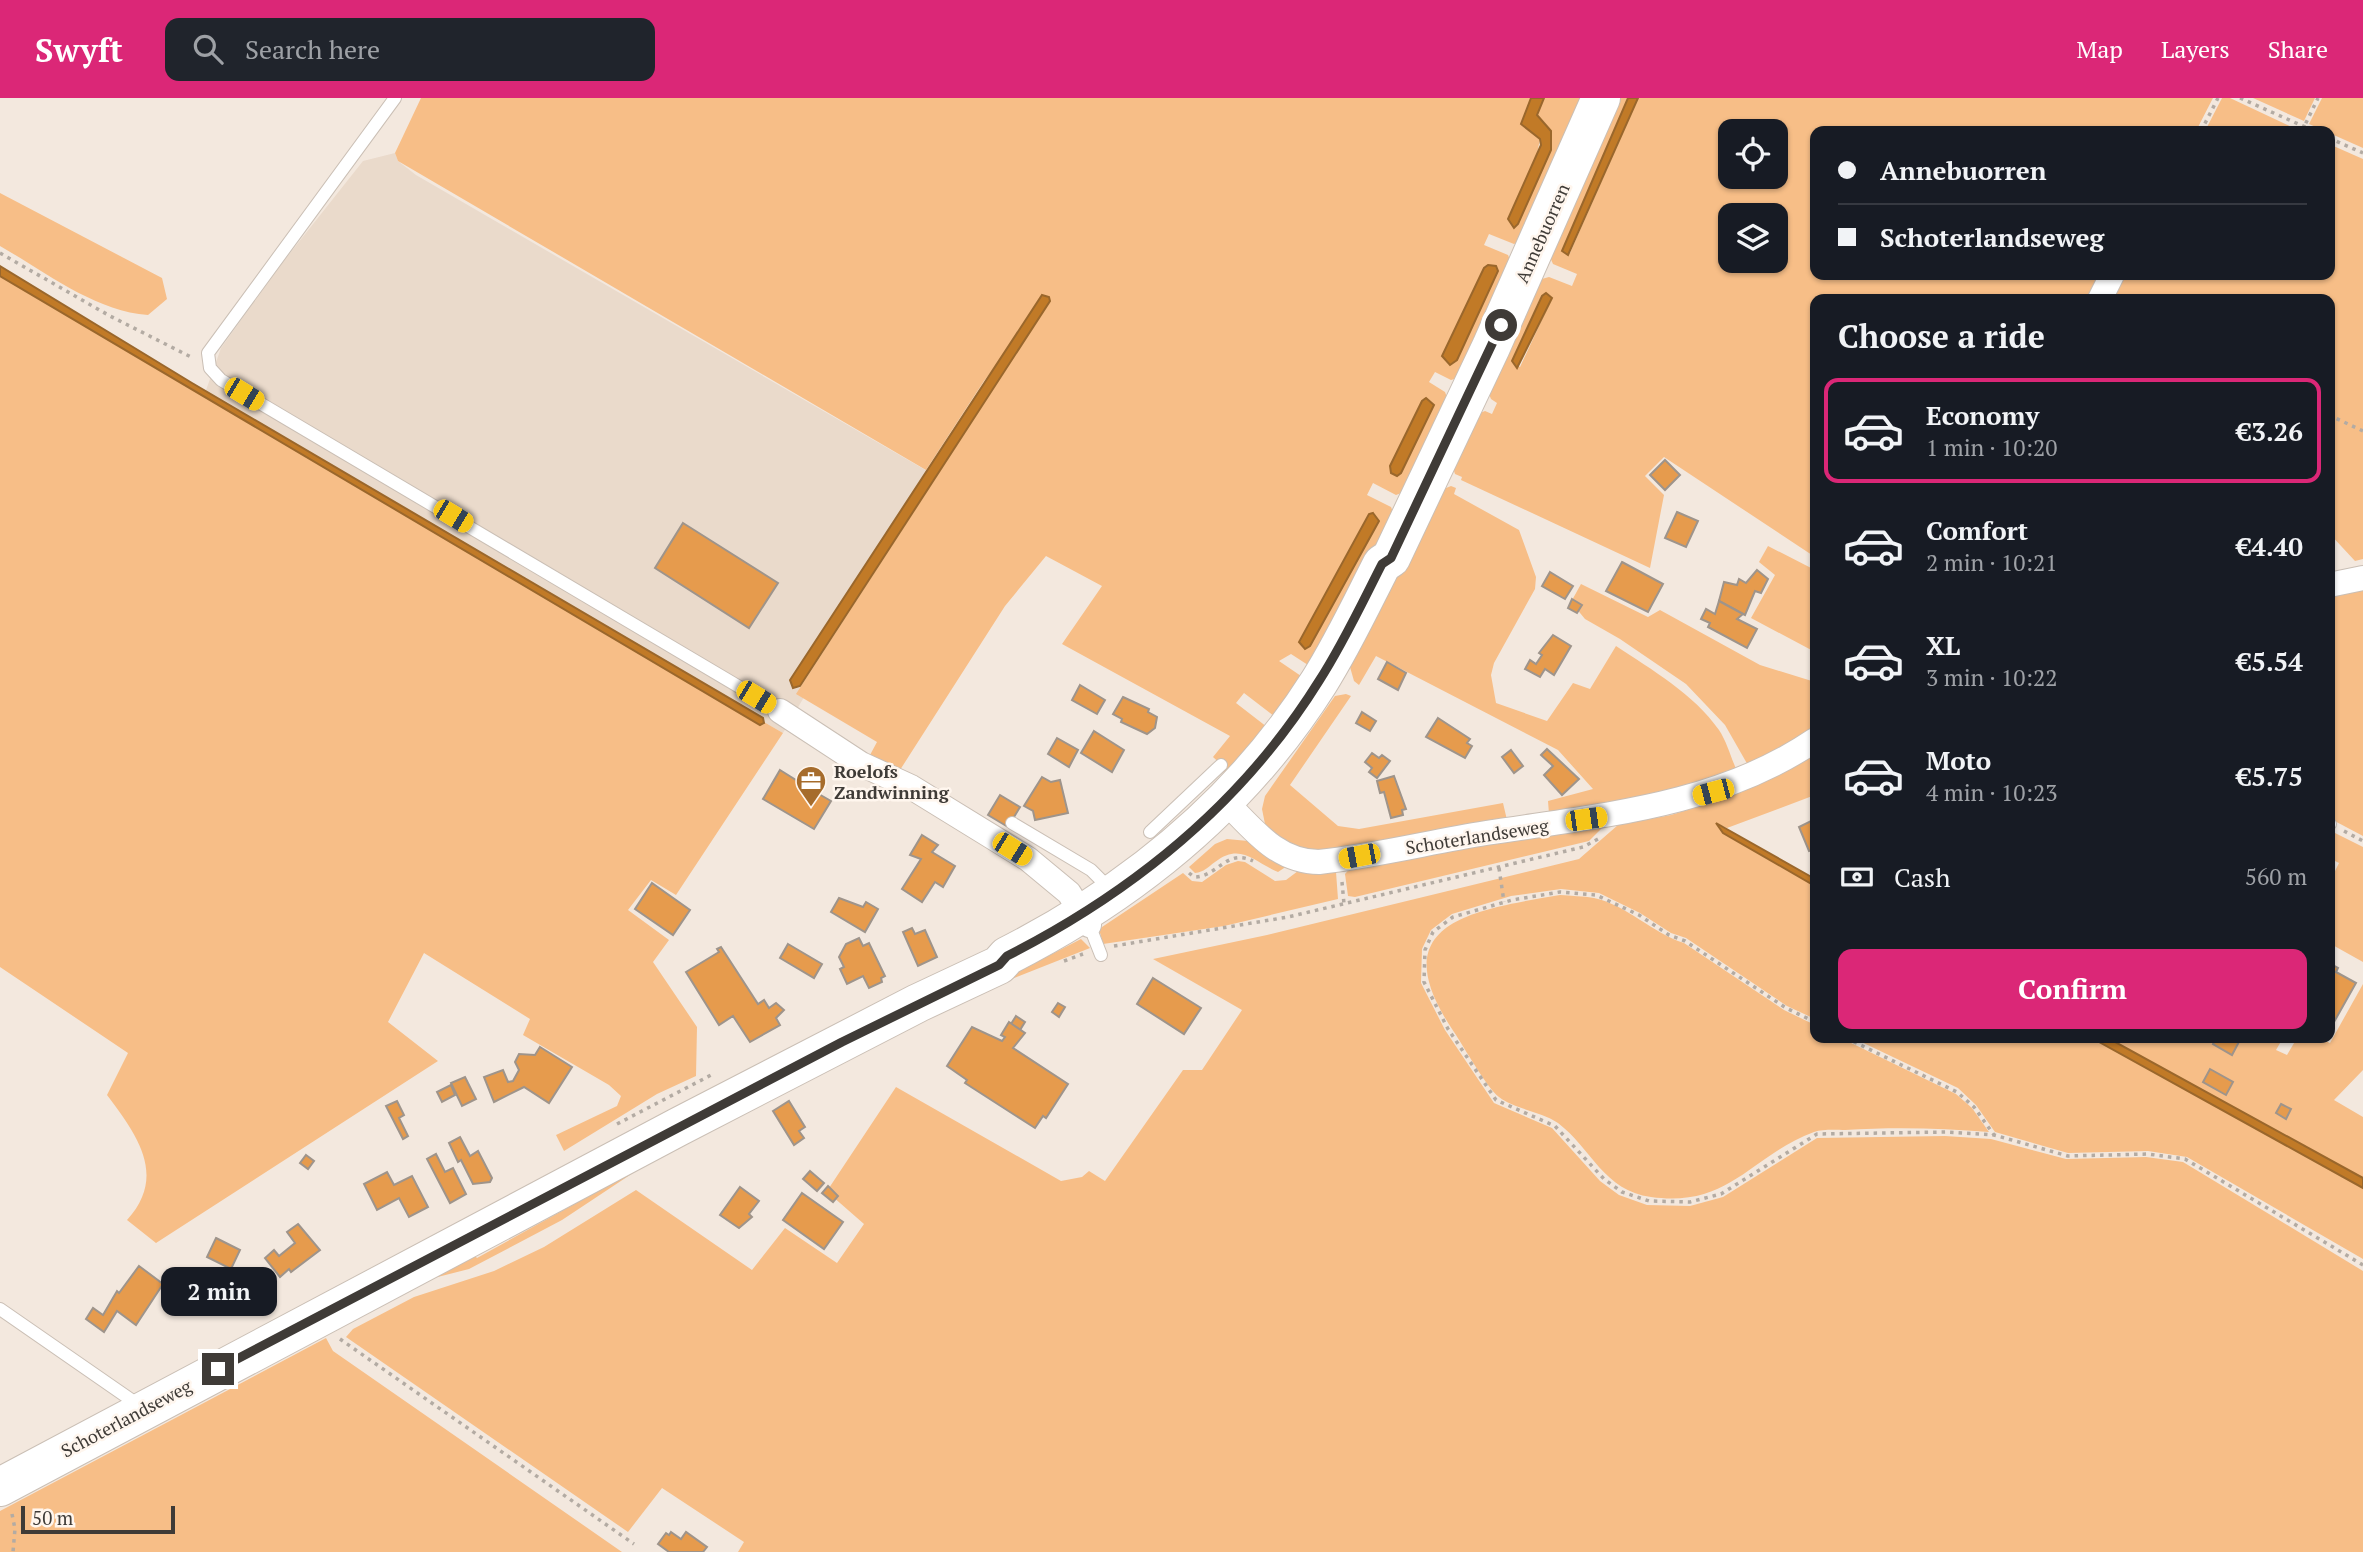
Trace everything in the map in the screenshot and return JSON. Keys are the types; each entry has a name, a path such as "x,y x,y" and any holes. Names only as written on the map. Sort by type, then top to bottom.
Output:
{"main road":[{"name":"Annebuorren","path":"1223,790 1262,760 1319,682 1382,564 1391,558 1491,347 1601,98"},
{"name":"Schoterlandseweg","path":"1102,920 1181,840 1223,790"},
{"name":"Schoterlandseweg","path":"5,1494 143,1408 319,1315 842,1042 999,965 1007,956 1102,920 1182,865 1223,790"}],"street":[{"path":"2335,584 2363,578"},
{"path":"780,712 861,764 911,788 1028,859 1102,920"},
{"name":"Schoterlandseweg","path":"1223,790 1276,850 1310,862 1609,816 1713,792 1758,773 1810,743"}],"lane":[{"path":"395,98 208,352 210,368 221,380 780,712"},
{"path":"1012,823 1091,870 1102,920"},
{"name":"Schoterlandseweg","path":"1150,832 1181,840"},
{"path":"0,1309 143,1408"}],"path":[{"path":"2203,126 2217,98"},
{"path":"2241,98 2297,126"},
{"path":"2304,126 2318,98"},
{"path":"2335,141 2363,153"},
{"path":"0,253 210,368"},
{"path":"2335,418 2363,431"},
{"name":"Schoterlandseweg","path":"1342,881 1345,904 1499,868 1591,844 1609,827 1609,816"},
{"path":"2335,827 2363,841"},
{"path":"1181,840 1196,878 1232,858 1242,857 1256,863"},
{"path":"1499,868 1504,902"},
{"path":"1810,1020 1786,1008 1685,941 1597,895 1560,892 1504,902 1453,917 1433,932 1425,950 1424,982 1448,1029 1496,1100 1555,1126 1604,1179 1622,1192 1648,1201 1690,1202 1721,1194 1817,1134 1947,1132 1994,1135 2068,1156 2148,1154 2185,1159 2363,1265"},
{"path":"1856,1043 1957,1092 1974,1107 1994,1135"},
{"path":"319,1315 352,1350 634,1544"},
{"path":"5,1494 15,1529 13,1552"}],"shaded area":[{"path":"421,98 1531,98 1521,123 1540,139 1537,154 1551,150 1545,123 1537,115 1544,98 1591,98 1530,237 1514,244 1489,234 1484,245 1508,255 1515,272 1467,375 1451,380 1435,372 1429,382 1445,392 1451,408 1415,488 1396,495 1373,483 1367,495 1391,507 1398,524 1308,665 1291,654 1279,661 1301,676 1274,716 1244,693 1236,703 1267,727 1219,780 1226,769 1213,757 1230,736 1062,644 1102,586 1046,556 1005,606 900,770 870,755 877,742 796,694 1050,301 1049,297 984,381 926,470 398,161 395,153","holes":["1373,513 1379,521 1310,646 1299,642 1369,514"]},
{"path":"1531,98 1544,98 1537,115 1551,131 1551,150 1514,228 1508,219 1541,145 1540,139 1521,124"},
{"path":"1611,98 1628,98 1562,250 1570,253 1638,98 2213,98 2199,126 1810,126 1810,280 2100,280 2094,294 1810,294 1810,554 1664,457 1645,476 1664,495 1650,568 1461,480 1462,477 1455,474 1450,458 1470,417 1485,411 1492,414 1497,403 1491,399 1484,382 1531,282 1549,277 1572,286 1577,274 1553,264 1546,248","holes":["1546,293 1552,298 1520,367 1512,361 1541,296"]},
{"path":"1628,98 1638,98 1568,255 1562,251"},
{"path":"2222,98 2230,98 2290,126 2208,126"},
{"path":"2253,98 2315,98 2304,121"},
{"path":"2322,98 2363,98 2363,148 2335,136 2335,126 2309,124"},
{"path":"2335,147 2363,159 2363,559 2355,561 2335,539 2335,294 2114,294 2122,280 2335,280"},
{"path":"395,153 398,161 416,175 934,475 783,733 205,393 221,348 279,267 363,161"},
{"path":"0,193 162,278 167,299 148,315 109,306 71,289 0,246"},
{"path":"1488,265 1496,266 1498,271 1457,360 1450,365 1442,356 1484,268"},
{"path":"0,266 192,383 763,718 764,723 760,725 0,276"},
{"path":"0,276 760,725 764,722 783,733 676,895 651,880 628,910 669,940 653,962 697,1027 696,1076 657,1094 564,1151 556,1135 617,1106 621,1096 609,1085 523,1035 530,1019 424,953 388,1022 438,1061 156,1243 127,1220 139,1204 145,1188 144,1156 129,1126 107,1095 128,1053 0,967"},
{"path":"1546,293 1552,298 1517,368 1512,361 1542,296"},
{"path":"1042,295 1049,297 1050,301 800,686 793,688 790,680"},
{"path":"1426,398 1434,405 1401,473 1397,476 1391,473 1390,466 1422,401"},
{"path":"1451,486 1456,488 1454,494 1519,530 1536,577 1535,589 1494,663 1491,675 1496,703 1547,721 1573,683 1590,689 1616,646 1672,684 1709,717 1722,735 1737,771 1696,786 1549,814 1548,801 1593,789 1558,750 1376,656 1359,685 1354,681 1350,667 1434,493"},
{"path":"1373,513 1379,521 1310,646 1305,649 1299,642 1369,514"},
{"path":"1768,546 1810,567 1810,649 1751,618 1775,575 1759,562"},
{"path":"1581,584 1648,617 1660,610 1760,665 1810,680 1810,731 1749,767 1725,725 1686,684 1620,639 1585,619 1571,602"},
{"path":"2363,587 2363,836 2335,821 2335,591"},
{"path":"1335,696 1351,696 1290,785 1338,826 1359,829 1503,803 1507,820 1317,854 1303,852 1266,829 1262,809 1265,796"},
{"path":"1810,756 1810,797 1727,828 1716,823 1723,833 1810,883 1810,1017 1787,1006 1686,938 1671,933 1640,913 1599,893 1561,889 1511,896 1452,914 1431,930 1422,949 1421,983 1445,1030 1494,1103 1552,1128 1600,1181 1619,1195 1647,1205 1690,1206 1723,1197 1817,1138 1945,1136 1991,1139 2066,1159 2146,1157 2183,1162 2363,1271 2363,1552 738,1552 744,1542 662,1488 628,1532 346,1337 353,1329 414,1297 494,1271 544,1247 636,1190 752,1270 785,1228 837,1263 864,1224 832,1196 829,1188 896,1087 1061,1181 1082,1177 1089,1171 1105,1181 1183,1070 1202,1070 1242,1010 1153,959 1267,935 1579,859 1618,825 1671,815 1726,798"},
{"path":"1716,823 1810,876 1810,883 1723,833"},
{"path":"1603,827 1589,841 1355,897 1348,896 1345,874 1352,866"},
{"path":"2335,833 2363,847 2363,962 2335,946 2335,871 2339,863 2335,861"},
{"path":"1227,839 1248,841 1287,866 1278,872 1247,856 1232,854 1195,873 1189,867 1215,844"},
{"path":"1245,862 1275,881 1286,880 1298,871 1336,872 1338,899 1224,926 1103,944 1099,929 1183,873 1192,881 1202,882 1226,865"},
{"path":"1560,895 1590,897 1629,913 1661,933 1684,943 1784,1010 1810,1023 1810,1043 1851,1043 1956,1094 1972,1108 1989,1132 1917,1128 1821,1130 1792,1142 1721,1187 1701,1195 1651,1197 1621,1186 1599,1167 1558,1123 1513,1105 1494,1092 1433,995 1427,966 1432,944 1446,928 1468,916"},
{"path":"1081,939 1090,948 979,992"},
{"path":"2363,984 2363,1070 2334,1100 2363,1117 2363,1178 2117,1043 2280,1043 2276,1050 2287,1055 2294,1043 2335,1043 2335,1034"},
{"path":"1864,1043 2101,1043 2363,1188 2363,1259 2187,1157 2148,1151 2068,1153 1995,1132 1976,1105 1958,1088"},
{"path":"2101,1043 2117,1043 2363,1178 2363,1188"},
{"path":"645,1165 562,1220 469,1269 418,1282 475,1256 477,1258"},
{"path":"326,1338 333,1351 622,1552 0,1552 0,1511"}],"building":[{"path":"1665,460 1680,475 1665,490 1650,475"},
{"path":"1677,512 1698,521 1686,547 1665,538"},
{"path":"683,523 778,583 749,628 655,568"},
{"path":"1622,562 1663,584 1648,612 1606,591"},
{"path":"1757,570 1768,579 1761,593 1755,591 1745,615 1719,601 1724,582 1737,585 1739,579 1746,583"},
{"path":"1550,572 1573,586 1565,599 1542,586"},
{"path":"1572,599 1582,605 1577,613 1568,608"},
{"path":"1719,601 1743,614 1737,619 1757,629 1747,648 1708,627 1710,623 1701,619 1706,609 1715,614"},
{"path":"1553,635 1571,646 1554,675 1545,669 1540,677 1525,669 1530,660 1536,664 1542,655 1539,653"},
{"path":"1387,662 1406,673 1398,690 1378,679"},
{"path":"1080,685 1105,700 1097,714 1072,700"},
{"path":"1123,697 1149,709 1148,712 1157,717 1155,728 1147,734 1121,722 1122,719 1113,714"},
{"path":"1362,712 1376,721 1370,731 1356,723"},
{"path":"1438,718 1470,739 1467,743 1472,746 1465,758 1426,737"},
{"path":"1094,731 1124,750 1112,772 1081,753"},
{"path":"1057,738 1078,750 1069,767 1048,754"},
{"path":"1547,749 1579,779 1562,795 1544,775 1553,766 1541,755"},
{"path":"1511,750 1523,766 1514,773 1502,757"},
{"path":"1372,753 1379,758 1382,755 1390,761 1377,778 1369,772 1372,768 1365,762"},
{"path":"780,770 804,785 809,775 823,783 817,793 831,801 814,829 763,799"},
{"path":"1394,776 1406,809 1402,810 1403,815 1391,818 1384,792 1380,793 1377,781"},
{"path":"1042,777 1051,782 1060,780 1068,813 1035,820 1033,811 1024,806"},
{"path":"1000,795 1020,807 1008,827 988,815"},
{"path":"1810,822 1810,851 1809,851 1799,827"},
{"path":"922,835 938,845 932,852 955,866 943,887 935,882 922,902 902,889 921,859 910,855"},
{"path":"652,883 690,910 673,935 635,909"},
{"path":"839,898 863,907 866,902 878,909 865,932 831,912"},
{"path":"912,928 915,934 925,930 937,957 918,966 903,932"},
{"path":"859,938 863,946 869,943 885,976 881,978 882,982 869,988 863,976 847,984 840,969 844,967 839,957 846,944"},
{"path":"788,944 822,964 814,978 780,958"},
{"path":"721,947 758,1004 764,1000 769,1008 776,1003 784,1010 776,1018 780,1025 750,1042 733,1016 719,1025 686,972 719,952 717,949"},
{"path":"2335,966 2338,968 2336,972 2356,983 2335,1020"},
{"path":"1153,978 1201,1008 1184,1034 1137,1004"},
{"path":"1058,1003 1065,1007 1059,1017 1052,1012"},
{"path":"1016,1016 1025,1022 1020,1030 1011,1024"},
{"path":"1009,1022 1025,1033 1013,1048 1068,1084 1046,1118 1043,1116 1035,1128 965,1083 967,1080 947,1066 972,1027 1002,1041 1005,1037 1001,1035"},
{"path":"2214,1043 2238,1043 2232,1055"},
{"path":"540,1047 572,1067 549,1103 524,1087 494,1102 484,1077 503,1070 508,1082 513,1081 519,1070 515,1062 519,1054 535,1055"},
{"path":"2210,1069 2233,1082 2226,1095 2203,1082"},
{"path":"465,1077 476,1099 462,1106 451,1083"},
{"path":"451,1085 455,1095 442,1102 437,1092"},
{"path":"397,1101 404,1115 399,1118 408,1136 403,1139 386,1106"},
{"path":"789,1101 805,1127 799,1131 804,1138 794,1145 773,1111"},
{"path":"2281,1104 2291,1109 2286,1119 2276,1113"},
{"path":"460,1137 470,1156 478,1151 492,1178 490,1182 473,1184 461,1160 458,1162 449,1143"},
{"path":"436,1154 445,1172 453,1168 466,1194 450,1203 427,1159"},
{"path":"306,1155 314,1161 308,1169 300,1163"},
{"path":"810,1171 824,1183 817,1191 803,1179"},
{"path":"387,1172 394,1185 412,1176 428,1207 409,1217 399,1198 377,1210 364,1184"},
{"path":"828,1186 838,1196 833,1202 822,1193"},
{"path":"740,1187 759,1201 749,1214 752,1217 739,1228 720,1215"},
{"path":"802,1193 843,1222 824,1249 783,1220"},
{"path":"298,1224 320,1250 280,1277 265,1258 274,1250 279,1256 295,1243 287,1232"},
{"path":"216,1238 240,1250 231,1269 207,1257"},
{"path":"139,1266 163,1284 136,1325 117,1311 104,1332 86,1319 93,1308 103,1315 117,1291 119,1293"},
{"path":"671,1532 681,1539 686,1532 707,1547 703,1552 669,1552 658,1544 666,1533 669,1535"}],"place":[{"name":"Roelofs Zandwinning","path":"811,808"}],"route":[{"path":"218,1369 842,1042 999,965 1007,956 1083,915 1170,851 1243,782 1319,682 1382,564 1391,558 1501,325"}]}
